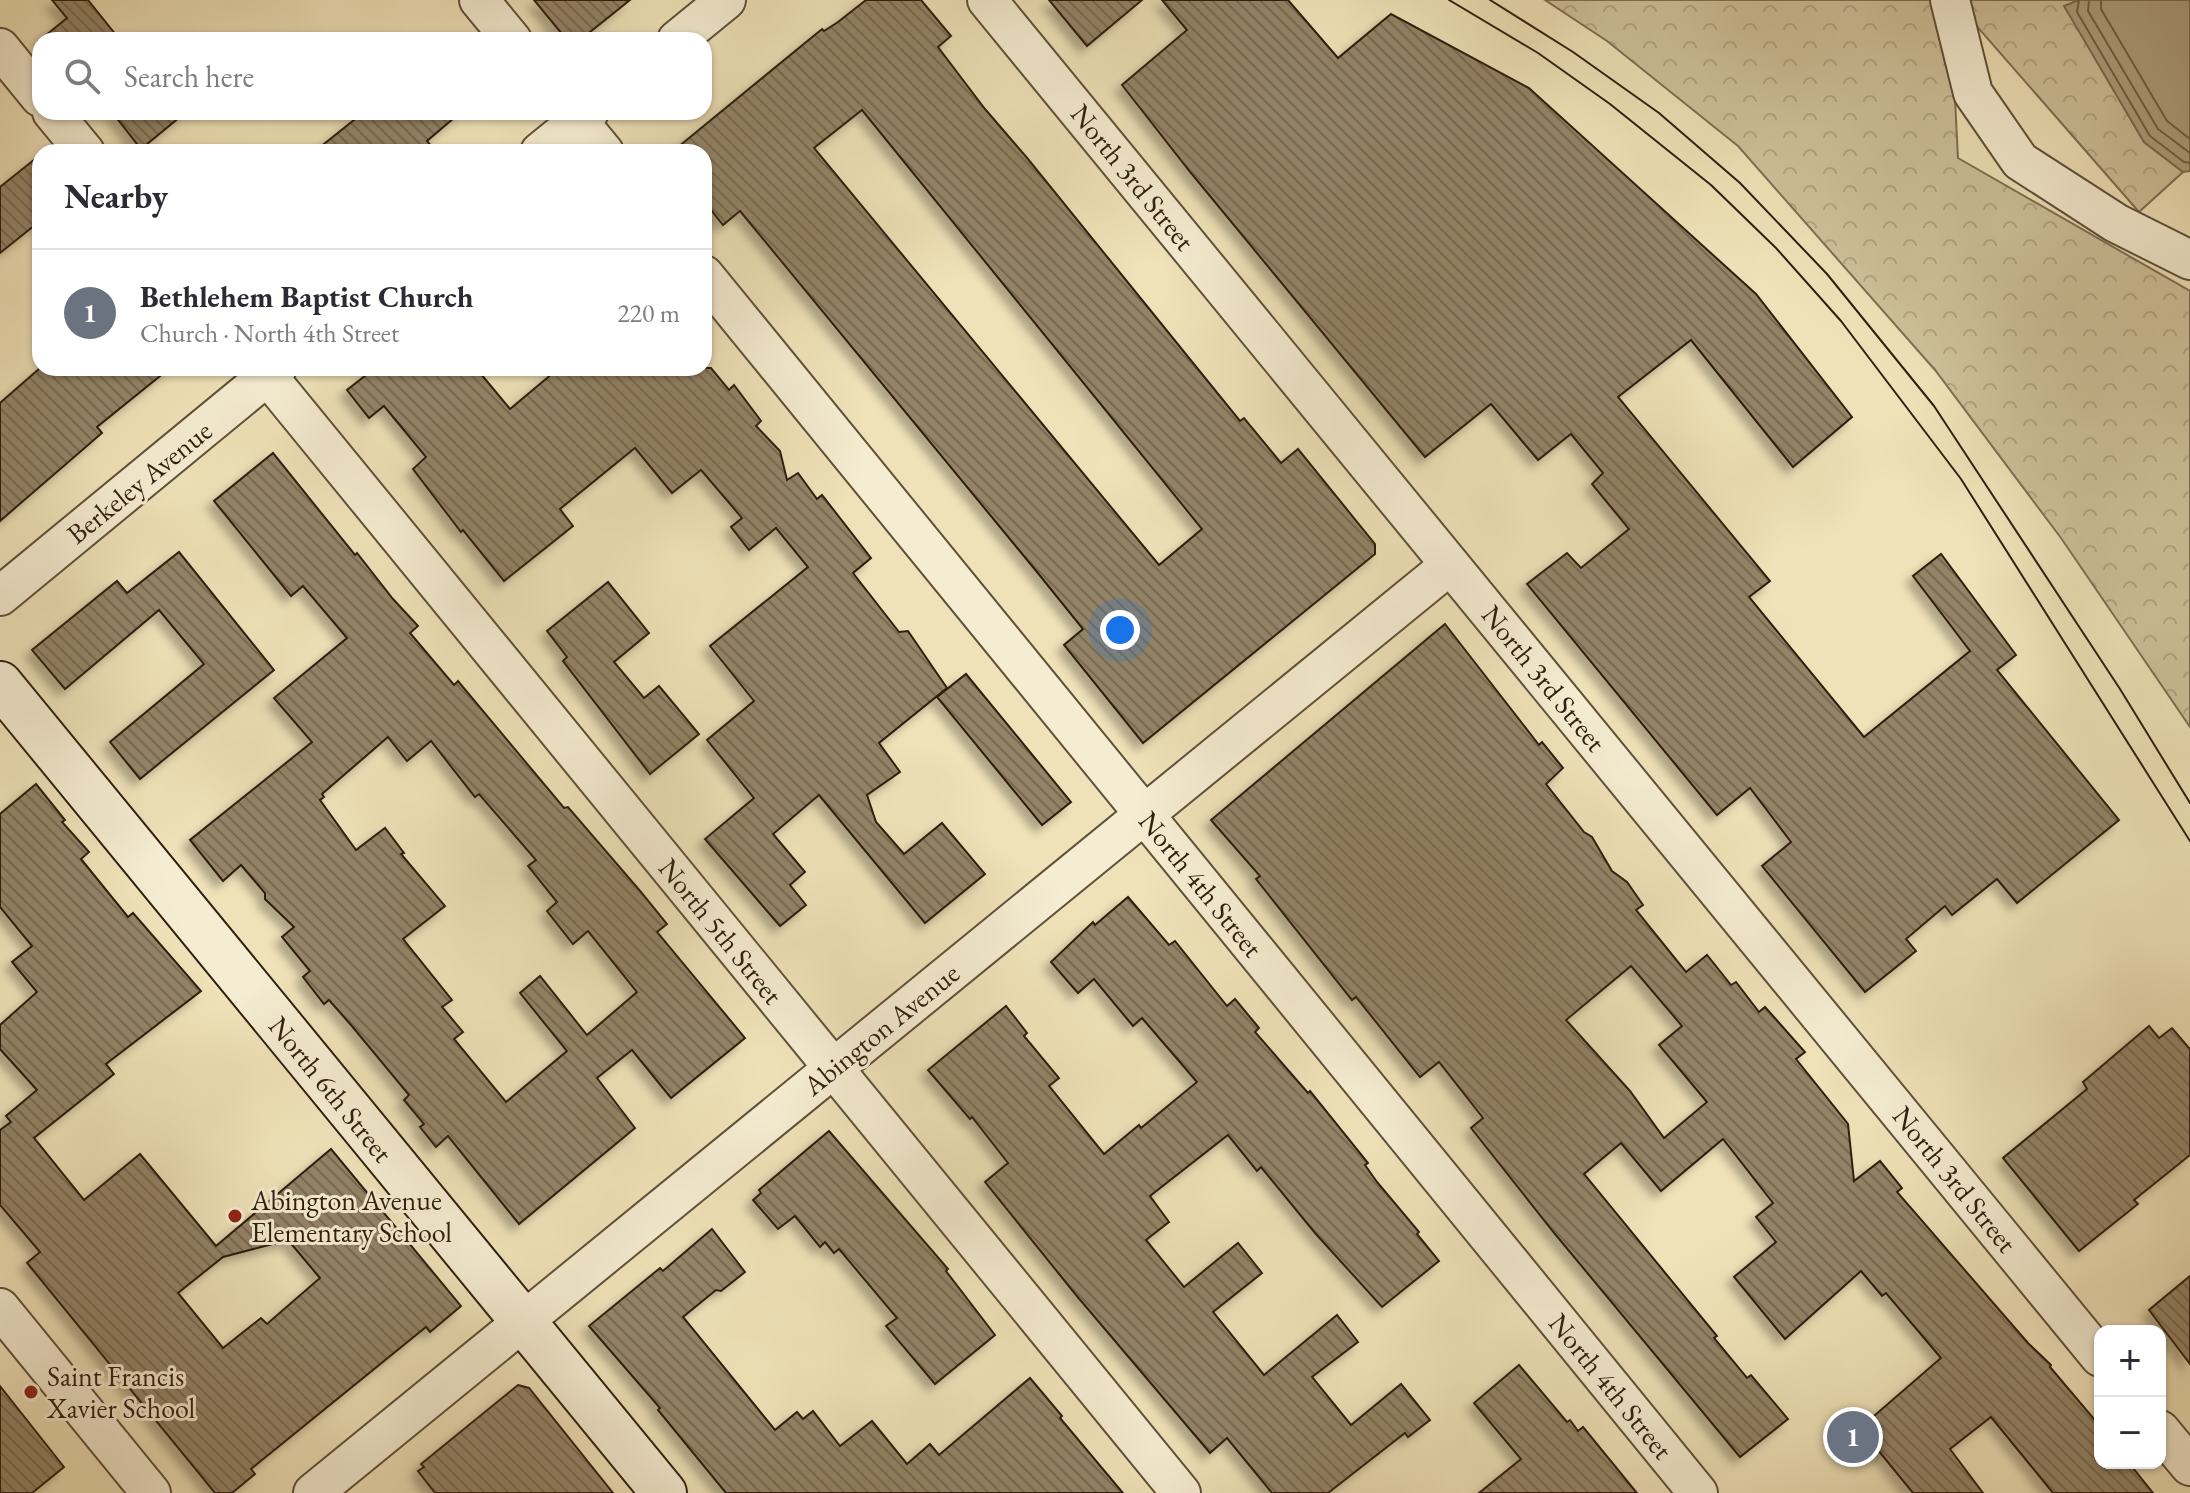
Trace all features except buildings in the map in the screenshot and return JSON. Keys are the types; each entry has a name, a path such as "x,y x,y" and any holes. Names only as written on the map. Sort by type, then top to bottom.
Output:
{"street":[{"path":"479,0 505,32"},
{"path":"687,32 726,0"},
{"name":"North 3rd Street","path":"987,0 2094,1350"},
{"path":"1950,0 1973,93 2020,161 2116,223 2190,260"},
{"path":"0,48 32,87"},
{"path":"59,120 78,144"},
{"path":"549,144 575,120"},
{"path":"583,120 599,144"},
{"name":"North 4th Street","path":"712,285 1698,1493"},
{"name":"Berkeley Avenue","path":"0,596 263,376"},
{"name":"North 5th Street","path":"273,376 1181,1493"},
{"name":"Abington Avenue","path":"313,1493 1450,565"},
{"name":"North 6th Street","path":"0,684 664,1493"},
{"path":"0,1308 151,1493"},
{"path":"2166,1437 2190,1466"}],"green space":[{"path":"1545,0 1950,0 1958,158 2190,291 2190,727 2061,538 1935,370 1738,146 1607,41"},
{"path":"1954,0 2079,0 2065,6 2144,142 2183,172 2139,212"}],"water":[{"path":"2079,0 2190,0 2190,171 2183,172 2144,142 2064,6"}],"tram line":[{"path":"1449,0 1538,53 1610,104 1711,185 1776,248 1841,321 1961,479 2190,841"},
{"path":"1490,0 1573,52 1659,113 1740,183 1827,274 1934,406 2120,689 2190,803"}],"place":[{"name":"Abington Avenue Elementary School","path":"235,1216"},
{"name":"Saint Francis Xavier School","path":"31,1392"},
{"name":"Bethlehem Baptist Church","path":"1853,1437"}]}
